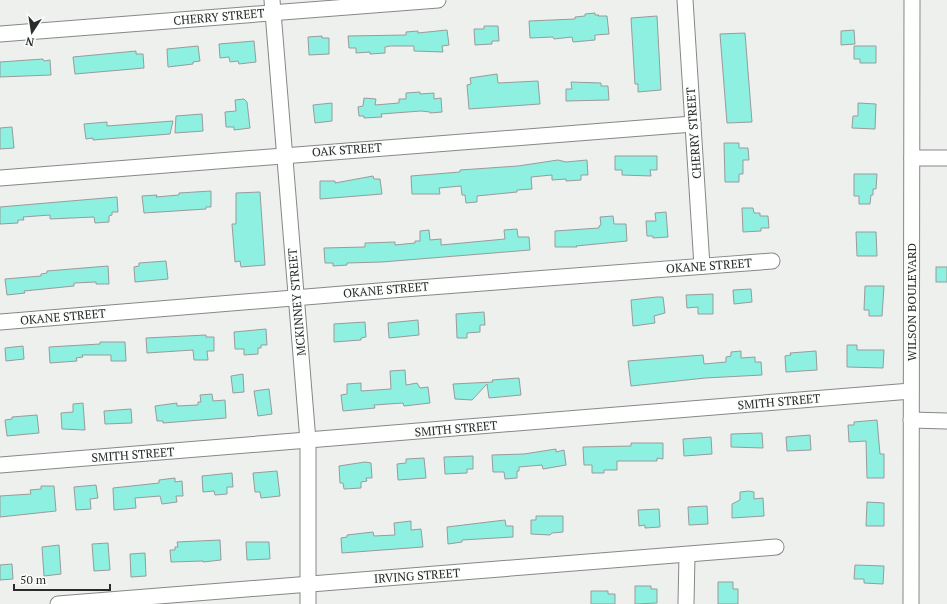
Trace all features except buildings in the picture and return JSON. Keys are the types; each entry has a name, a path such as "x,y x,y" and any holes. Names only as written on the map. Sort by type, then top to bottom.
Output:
{"street":[{"name":"CHERRY STREET","path":"0,34 273,6 438,0"},
{"name":"CHERRY STREET","path":"685,0 702,266"},
{"name":"WILSON BOULEVARD","path":"911,604 912,0"},
{"name":"MCKINNEY STREET","path":"273,6 308,441 308,604"},
{"name":"OAK STREET","path":"0,178 693,124"},
{"path":"912,158 947,158"},
{"name":"OKANE STREET","path":"0,322 772,261"},
{"name":"SMITH STREET","path":"0,465 911,391"},
{"path":"911,420 947,421"},
{"name":"IRVING STREET","path":"58,604 776,547"},
{"path":"686,604 687,555"}]}
